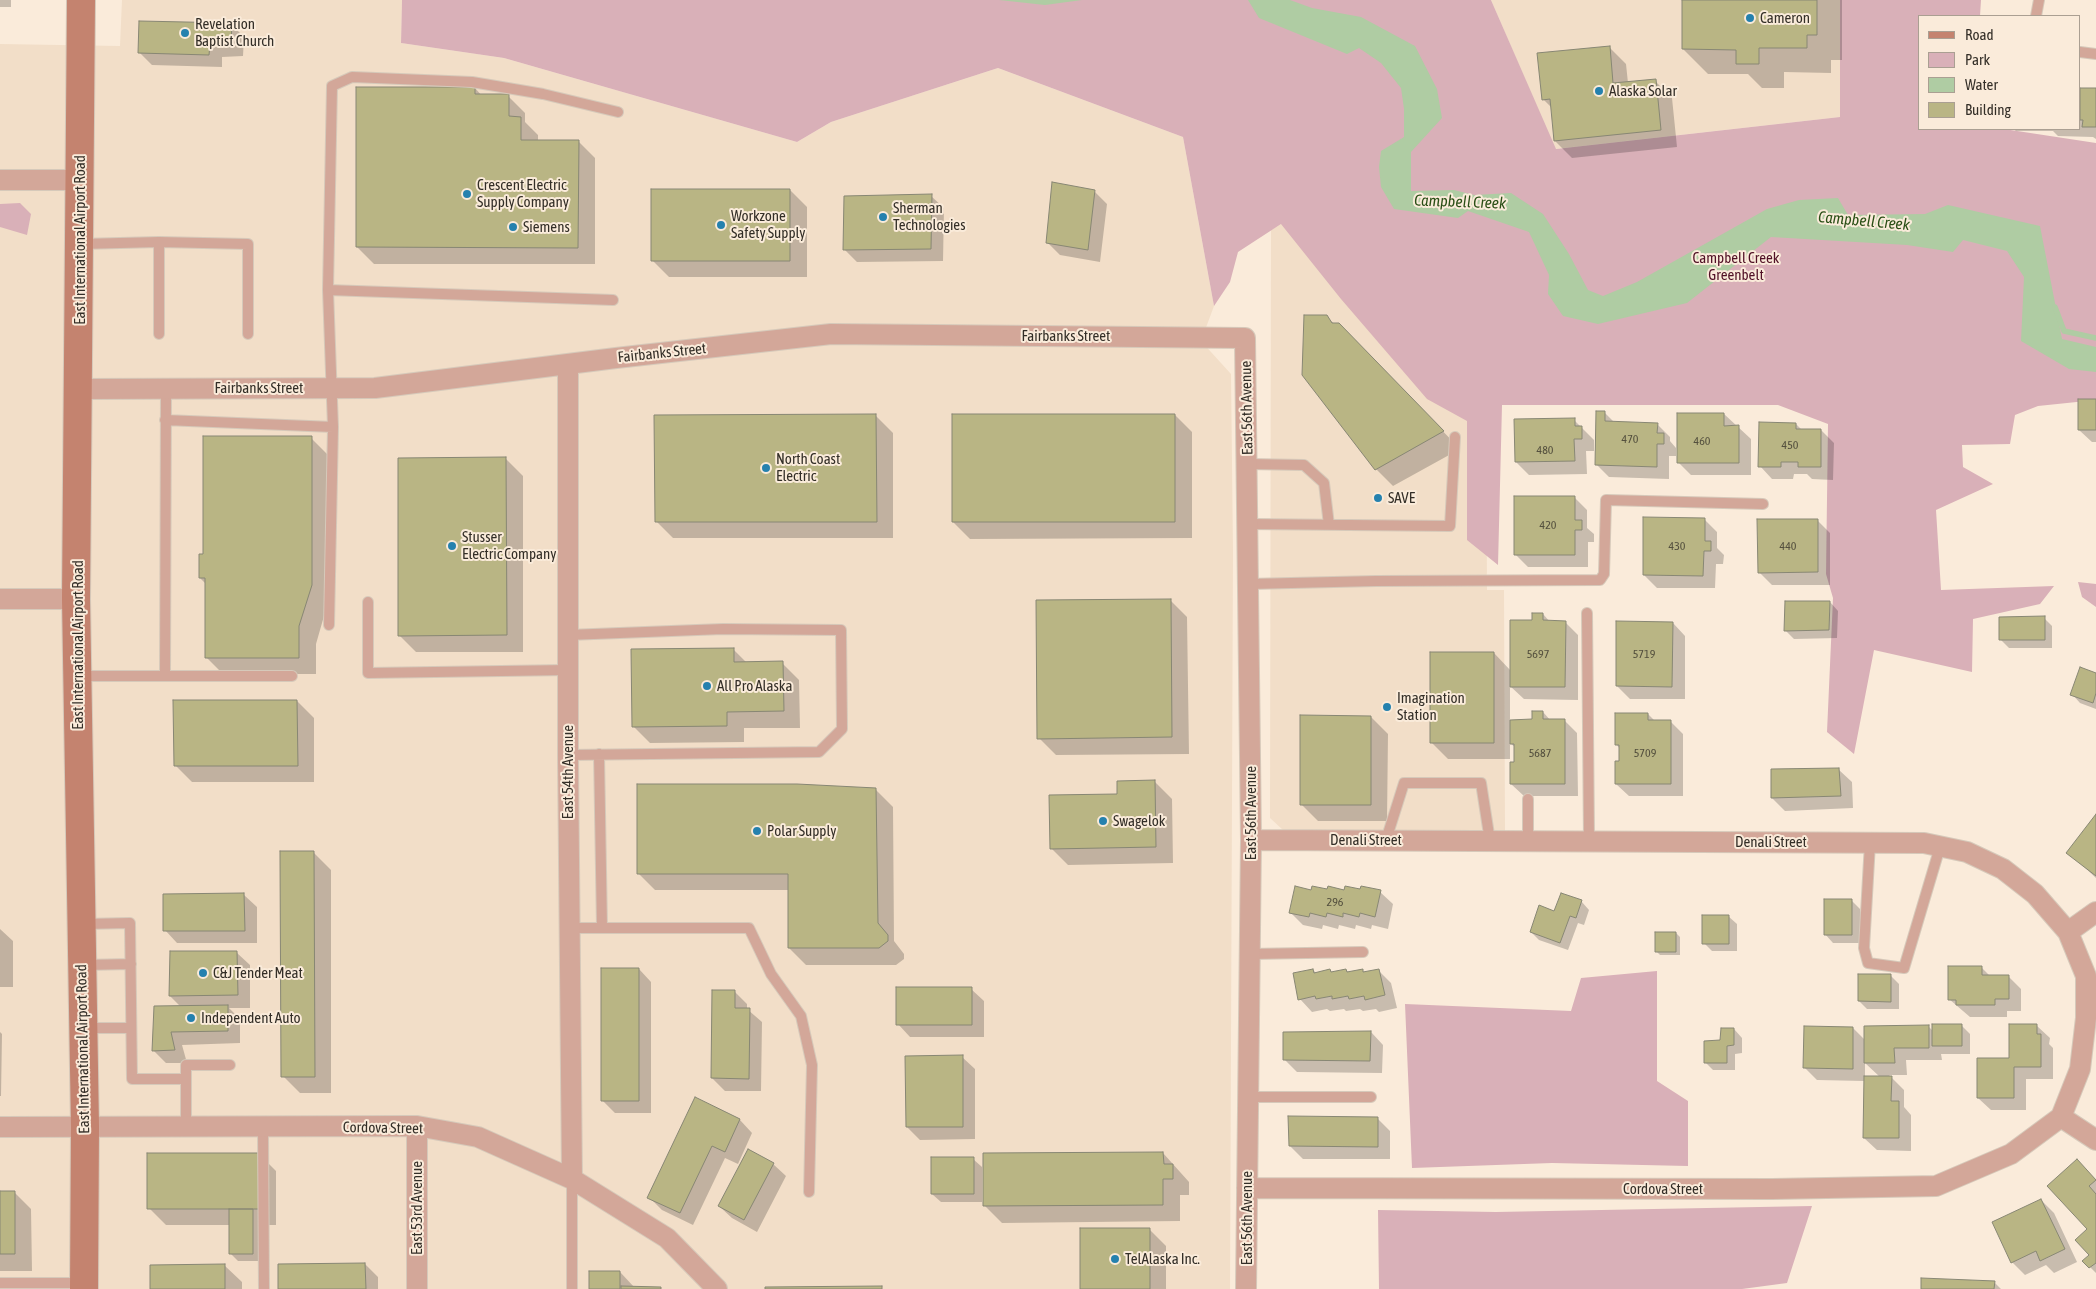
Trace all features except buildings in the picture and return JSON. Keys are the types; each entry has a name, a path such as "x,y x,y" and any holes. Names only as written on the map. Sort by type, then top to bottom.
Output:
{"main road":[{"name":"East International Airport Road","path":"81,0 81,180 76,599 82,924 84,1286"}],"street":[{"path":"0,180 81,180"},
{"name":"Fairbanks Street","path":"79,389 374,388 831,334 1245,338"},
{"name":"East 56th Avenue","path":"1245,338 1251,840 1246,1289"},
{"name":"East 54th Avenue","path":"568,365 568,755 572,1179"},
{"path":"0,599 76,599"},
{"name":"Denali Street","path":"1251,840 1870,843 1924,844 1967,852 2003,869 2035,894 2068,932 2086,976 2086,1018 2080,1069 2061,1117"},
{"path":"2068,932 2096,912"},
{"path":"2061,1117 2096,1140"},
{"name":"Cordova Street","path":"1246,1188 1762,1189 1936,1186 2011,1154 2061,1117"},
{"name":"Cordova Street","path":"0,1127 417,1126 478,1137 572,1179 668,1238 717,1289"},
{"name":"East 53rd Avenue","path":"417,1126 417,1289"}],"lane":[{"path":"2036,15 2039,0"},
{"path":"2081,52 2096,54"},
{"path":"330,625 333,427 330,388 328,290 332,86 352,77 472,82 543,94 618,112"},
{"path":"80,244 158,242 248,244 248,334"},
{"path":"158,242 159,334"},
{"path":"328,290 613,300"},
{"path":"165,676 166,388"},
{"path":"165,420 333,427"},
{"path":"1248,524 1450,526 1455,437"},
{"path":"1248,464 1304,465 1324,483 1329,525"},
{"path":"1249,584 1376,581 1600,580 1604,574 1606,500 1763,504"},
{"path":"368,602 368,673 568,670"},
{"path":"1587,613 1589,842"},
{"path":"568,635 723,629 841,630 842,729 819,752 568,755"},
{"path":"78,676 292,676"},
{"path":"599,754 602,928"},
{"path":"1386,840 1404,783 1481,783 1490,841"},
{"path":"1528,799 1528,841"},
{"path":"1870,843 1864,948 1868,963 1904,968 1940,847"},
{"path":"82,924 130,923 132,1079 186,1079"},
{"path":"570,928 749,928 771,974 801,1016 812,1065 809,1192"},
{"path":"1250,954 1363,952"},
{"path":"82,965 131,964"},
{"path":"83,1028 131,1028"},
{"path":"186,1127 186,1064 230,1065"},
{"path":"1248,1097 1371,1097"},
{"path":"263,1127 264,1289"},
{"path":"572,1179 572,1289"},
{"path":"0,1283 84,1286"}],"shaded area":[{"path":"122,0 402,0 401,43 504,58 797,142 831,122 998,68 1183,137 1214,306 1201,341 1231,374 1233,552 1230,1289 0,1289 0,44 120,46"},
{"path":"1491,0 1840,0 1840,117 1555,149"},
{"path":"1289,219 1486,406 1487,590 1504,590 1505,831 1283,830 1270,818 1271,230"}],"green space":[{"name":"Campbell Creek Greenbelt","path":"402,0 1491,0 1556,149 1840,117 1840,0 1981,0 1980,15 1918,15 1918,130 2011,130 2096,143 2096,400 2038,406 2015,415 2010,444 1962,445 1963,467 1993,484 1936,510 1941,590 2054,586 2040,604 1973,619 1972,672 1874,650 1854,754 1827,732 1833,598 1826,574 1828,424 1778,405 1502,405 1498,565 1467,540 1467,421 1427,399 1341,299 1281,224 1238,252 1230,282 1214,306 1183,137 998,68 831,122 797,142 504,58 401,43"},
{"path":"20,203 31,214 27,235 0,227 0,204"},
{"path":"2078,582 2096,584 2096,607 2082,597"},
{"path":"1657,971 1657,1081 1688,1101 1688,1166 1552,1163 1412,1168 1405,1004 1571,1011 1581,978"},
{"path":"1812,1206 1787,1283 1742,1289 1379,1289 1378,1210 1496,1212"}],"water":[{"path":"999,0 1082,0 1045,5"},
{"path":"1248,0 1290,0 1312,8 1361,17 1415,46 1437,89 1442,118 1411,152 1411,191 1454,190 1474,195 1511,193 1543,214 1569,254 1588,290 1603,296 1637,282 1767,209 1799,200 1838,198 1848,215 1925,214 1948,205 2040,226 2062,339 2096,347 2096,372 2069,369 2021,341 2024,277 2007,251 1963,240 1953,252 1907,245 1771,237 1687,303 1598,324 1563,316 1548,294 1549,275 1529,232 1468,211 1458,218 1394,209 1381,187 1379,167 1381,151 1404,137 1404,109 1401,88 1381,63 1359,48 1347,54 1259,18"}],"waterway":[{"name":"Campbell Creek","path":"2055,307 2064,331 2096,338"}],"place":[{"name":"Cameron","path":"1750,18"},
{"name":"Revelation Baptist Church","path":"185,33"},
{"name":"Alaska Solar","path":"1599,91"},
{"name":"Crescent Electric Supply Company","path":"467,194"},
{"name":"Sherman Technologies","path":"883,217"},
{"name":"Workzone Safety Supply","path":"721,225"},
{"name":"Siemens","path":"513,227"},
{"name":"North Coast Electric","path":"766,468"},
{"name":"SAVE","path":"1378,498"},
{"name":"Stusser Electric Company","path":"452,546"},
{"name":"All Pro Alaska","path":"707,686"},
{"name":"Imagination Station","path":"1387,707"},
{"name":"Swagelok","path":"1103,821"},
{"name":"Polar Supply","path":"757,831"},
{"name":"C&J Tender Meat","path":"203,973"},
{"name":"Independent Auto","path":"191,1018"},
{"name":"TelAlaska Inc.","path":"1115,1259"}]}
